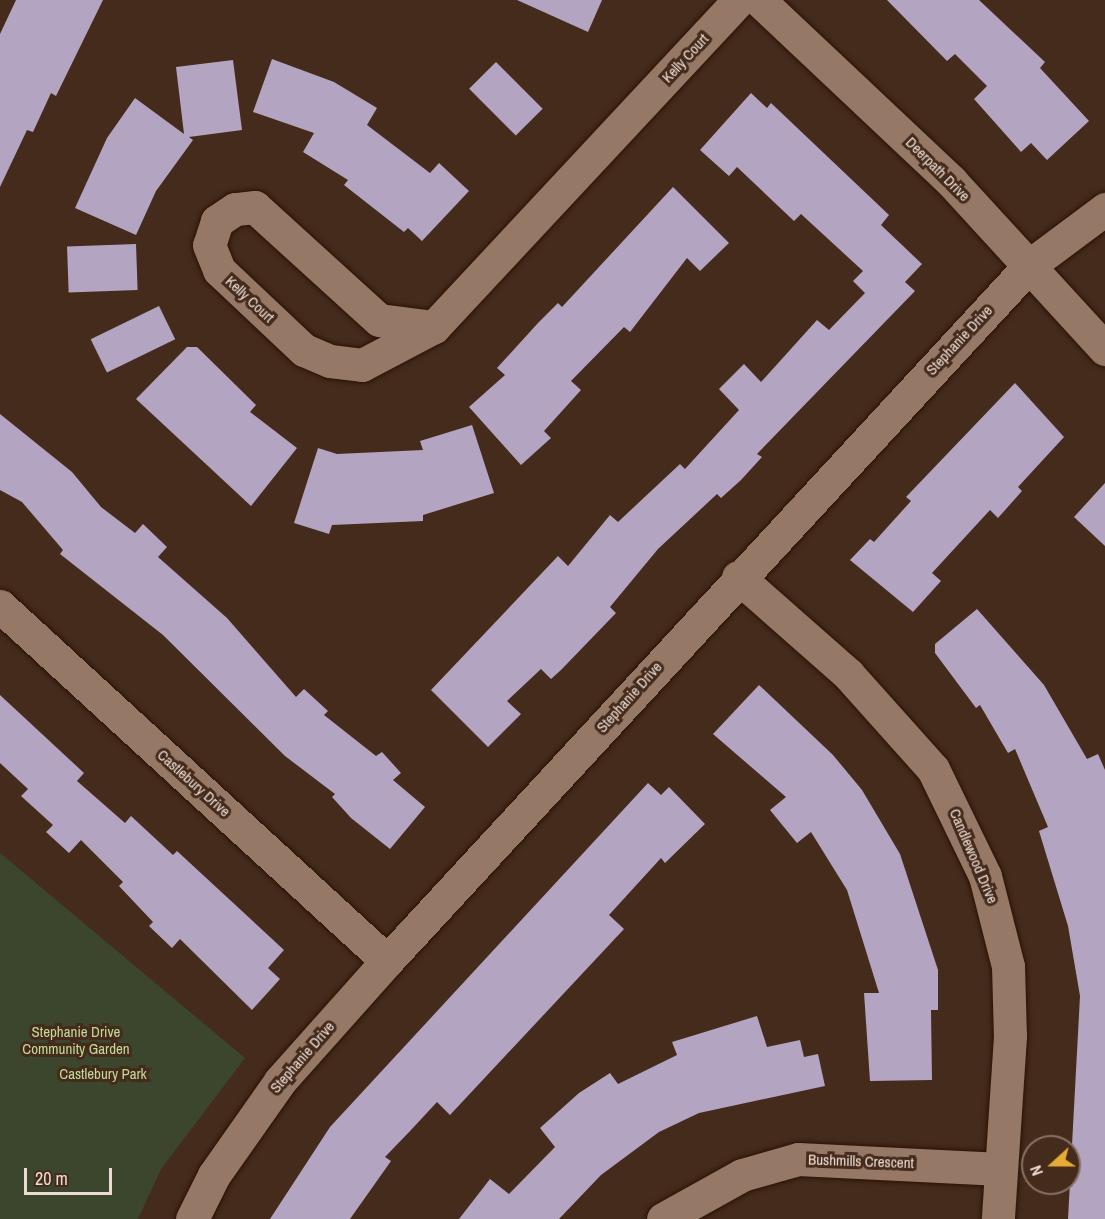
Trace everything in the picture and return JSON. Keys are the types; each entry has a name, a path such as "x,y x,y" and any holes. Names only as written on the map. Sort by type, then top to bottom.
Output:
{"street":[{"name":"Kelly Court","path":"434,327 379,320 255,207 235,209 217,221 208,245 219,270 304,350 330,361 362,365 434,327 739,0"},
{"name":"Deerpath Drive","path":"759,0 943,173 1105,349"},
{"name":"Stephanie Drive","path":"192,1219 214,1175 280,1081 387,961 738,577 1030,265 1105,210"},
{"name":"Candlewood Drive","path":"738,577 891,719 933,770 963,825 1001,922 1008,966 998,1219"},
{"name":"Castlebury Drive","path":"0,606 387,961"},
{"name":"Bushmills Crescent","path":"663,1219 742,1174 798,1159 1001,1169"}],"green space":[{"name":"Castlebury Park","path":"0,853 245,1058 161,1169 138,1219 0,1219"}],"building":[{"path":"16,0 103,0 56,96 51,93 33,132 27,130 0,187 0,34"},
{"path":"517,0 602,0 588,32"},
{"path":"887,0 979,0 1045,62 1040,68 1089,121 1047,160 1031,143 1021,152 974,99 987,86 955,54 947,61"},
{"path":"272,59 334,82 377,108 367,125 430,173 439,163 469,191 422,241 408,228 404,232 344,185 348,180 303,152 314,133 253,112"},
{"path":"233,60 242,130 189,137 193,140 156,191 136,235 75,208 107,138 135,98 184,134 176,67"},
{"path":"496,62 543,109 516,136 469,89"},
{"path":"751,93 767,108 771,103 889,215 881,225 922,264 905,282 915,291 757,454 762,457 741,480 721,498 717,494 658,549 610,607 616,613 561,670 551,679 541,669 507,701 521,714 488,747 431,690 558,556 568,566 610,515 618,522 680,464 685,469 739,410 719,389 744,364 761,382 817,320 829,330 865,293 853,281 863,271 801,214 794,221 737,167 729,176 700,150"},
{"path":"673,187 729,243 700,271 687,258 630,332 624,327 571,381 581,390 544,431 551,438 521,465 469,407 505,375 497,368 538,323 558,303 562,307"},
{"path":"136,244 138,290 69,292 67,246"},
{"path":"159,306 175,339 107,373 91,339"},
{"path":"187,347 197,347 256,405 250,412 297,448 251,506 136,399"},
{"path":"1015,383 1064,437 1018,487 1022,491 998,518 990,510 932,573 941,581 913,612 850,560 870,539 874,542 911,501 906,497"},
{"path":"0,414 72,472 101,507 135,533 143,524 167,547 158,557 227,618 296,697 304,689 328,711 324,715 376,756 382,752 401,773 393,780 425,807 390,849 351,818 332,797 335,794 285,756 163,635 60,554 63,550 22,502 0,490"},
{"path":"472,425 494,493 423,515 423,521 332,525 329,534 294,523 318,448 337,454 423,450 420,441"},
{"path":"1105,483 1105,546 1074,517"},
{"path":"977,609 1044,685 1087,759 1098,754 1105,770 1105,1219 1068,1219 1069,1195 1081,1195 1081,1135 1073,1135 1080,996 1068,926 1039,831 1048,827 1015,749 1008,753 980,705 976,708 935,653 935,644"},
{"path":"759,685 833,755 862,790 900,854 938,970 938,1010 931,1010 932,1080 870,1081 864,993 879,993 847,890 811,832 797,843 770,810 786,797 713,734"},
{"path":"0,695 84,773 77,781 125,823 131,816 173,855 177,851 284,950 268,968 280,979 252,1010 180,939 172,948 149,926 153,922 119,886 123,882 81,840 69,853 46,832 53,825 21,796 28,789 0,763"},
{"path":"648,783 661,795 669,787 705,824 665,863 661,858 609,915 624,929 450,1115 437,1102 385,1157 391,1161 350,1219 270,1219 330,1127"},
{"path":"757,1016 767,1047 800,1040 804,1057 818,1054 825,1086 699,1113 659,1132 601,1175 559,1219 459,1219 490,1179 509,1194 555,1147 540,1128 579,1093 610,1073 618,1084 677,1055 672,1042"}],"park label":[{"name":"Stephanie Drive Community Garden","path":"76,1040"}]}
